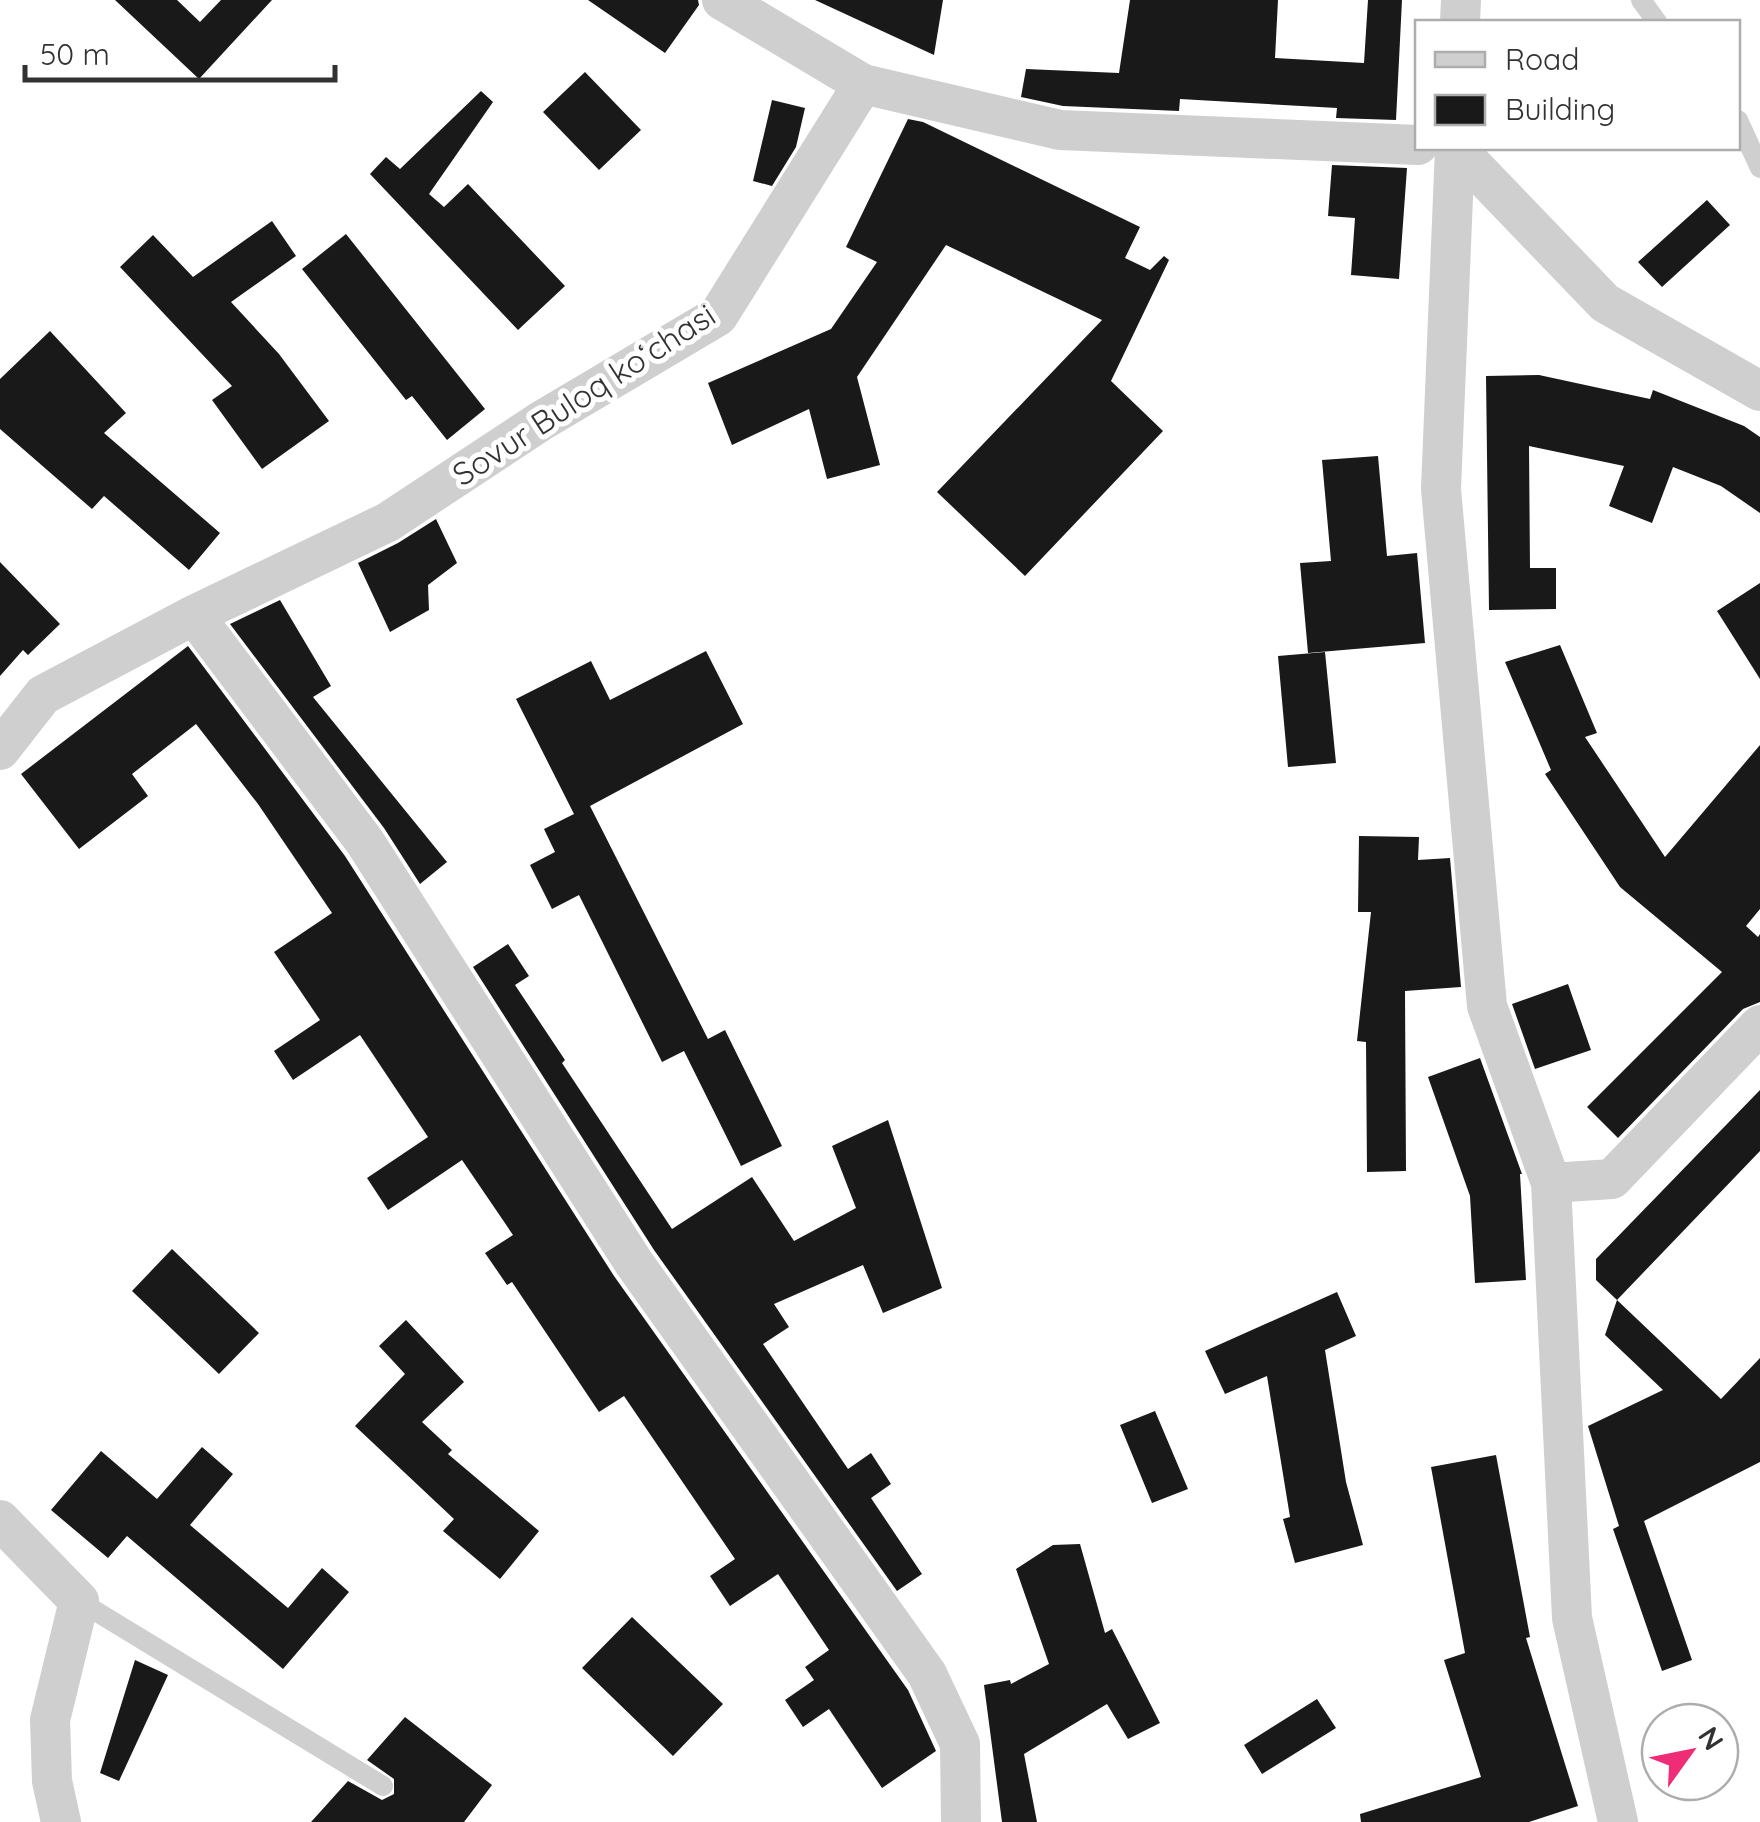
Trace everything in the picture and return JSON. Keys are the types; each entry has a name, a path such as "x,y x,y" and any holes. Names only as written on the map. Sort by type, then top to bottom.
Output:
{"street":[{"path":"722,0 863,84 1060,130 1415,145"},
{"name":"Sovur Buloq koʻchasi","path":"0,750 43,696 194,615 388,522 541,421 718,316 863,84"},
{"path":"1455,150 1441,488 1487,1006 1552,1183 1572,1618 1618,1822"},
{"path":"1457,150 1605,303 1760,391"},
{"path":"194,615 365,842 634,1263 927,1674 960,1744 961,1822"},
{"path":"1552,1183 1612,1178 1760,1025"},
{"path":"0,1520 80,1601 50,1720 52,1781 61,1822"}],"lane":[{"path":"1740,124 1760,168"},
{"path":"80,1601 383,1786"}],"building":[{"path":"115,0 177,0 200,22 221,0 272,0 199,79"},
{"path":"588,0 698,0 699,5 665,53"},
{"path":"815,0 943,0 934,55"},
{"path":"1130,0 1278,0 1275,58 1364,63 1368,0 1402,0 1396,120 1336,118 1337,108 1180,99 1179,111 1063,106 1021,97 1026,69 1119,73"},
{"path":"585,72 641,130 599,170 543,112"},
{"path":"481,91 493,102 429,194 444,207 468,184 565,286 518,330 370,174 386,157 400,169"},
{"path":"772,100 805,108 796,147 772,186 753,181"},
{"path":"908,119 923,122 1140,227 1125,258 1150,270 1164,256 1169,260 1111,381 1163,431 1025,576 937,492 1102,320 946,245 857,377 880,465 827,479 809,409 732,445 708,383 831,329 877,262 846,247"},
{"path":"1332,165 1407,168 1399,279 1351,275 1355,218 1328,216"},
{"path":"1707,200 1730,225 1662,287 1638,262"},
{"path":"272,221 296,256 231,302 279,354 329,421 262,469 212,400 232,386 120,267 153,235 193,277"},
{"path":"346,234 485,409 447,440 412,396 406,400 302,269"},
{"path":"50,331 126,413 104,433 220,533 189,570 104,496 92,509 0,429 0,379"},
{"path":"1539,375 1650,399 1653,390 1744,426 1760,437 1760,513 1721,486 1673,467 1652,523 1609,506 1624,466 1529,446 1530,568 1556,568 1556,609 1489,610 1486,376"},
{"path":"1378,456 1387,556 1417,553 1425,643 1308,653 1300,563 1331,561 1322,460"},
{"path":"436,519 457,563 428,585 429,610 390,632 358,563"},
{"path":"0,562 60,624 28,655 23,650 0,676"},
{"path":"1760,583 1760,679 1717,611"},
{"path":"280,600 331,686 313,697 447,862 420,884 384,828 230,624"},
{"path":"1560,645 1597,733 1585,737 1665,857 1760,745 1760,909 1746,926 1758,937 1760,934 1760,1002 1743,1009 1618,1138 1587,1107 1722,972 1620,887 1545,774 1551,770 1505,662"},
{"path":"188,646 345,856 614,1276 908,1690 936,1751 882,1788 829,1709 803,1727 785,1700 814,1680 805,1667 829,1650 778,1574 730,1606 710,1576 735,1559 624,1396 599,1412 512,1282 507,1285 485,1253 513,1235 462,1160 388,1210 367,1178 428,1137 360,1035 293,1080 274,1051 320,1020 274,952 332,913 258,804 196,724 132,774 148,796 79,849 21,774"},
{"path":"706,651 743,724 590,806 708,1039 725,1030 782,1146 741,1166 684,1051 662,1062 579,895 552,909 530,865 555,852 544,829 574,814 516,699 591,661 610,700"},
{"path":"1325,652 1336,763 1288,767 1278,656"},
{"path":"1359,836 1419,837 1418,860 1450,858 1461,987 1405,991 1406,1171 1367,1172 1366,1042 1357,1041 1371,912 1358,912"},
{"path":"508,944 529,976 515,985 672,1229 752,1177 794,1241 856,1208 832,1146 888,1120 942,1288 883,1313 863,1265 774,1304 789,1327 763,1344 848,1469 871,1453 891,1484 871,1498 922,1574 897,1591 654,1250 473,967"},
{"path":"1568,984 1591,1050 1535,1069 1512,1004"},
{"path":"1480,1058 1522,1174 1526,1280 1475,1283 1470,1196 1428,1077"},
{"path":"1760,1090 1760,1151 1617,1300 1596,1280 1596,1259"},
{"path":"172,1249 259,1333 219,1374 132,1291"},
{"path":"1337,1292 1356,1336 1325,1350 1346,1482 1363,1545 1295,1563 1283,1519 1290,1517 1267,1376 1225,1394 1205,1351"},
{"path":"1617,1300 1721,1399 1760,1358 1760,1462 1644,1521 1692,1660 1662,1671 1613,1529 1619,1526 1588,1426 1663,1390 1605,1335"},
{"path":"406,1320 464,1382 422,1422 452,1450 448,1454 539,1531 500,1579 443,1531 454,1519 355,1426 405,1374 379,1346"},
{"path":"1155,1411 1188,1489 1152,1503 1120,1425"},
{"path":"202,1447 233,1474 190,1525 288,1608 322,1568 349,1592 283,1669 127,1536 108,1558 51,1510 101,1451 157,1499"},
{"path":"1496,1455 1530,1637 1526,1638 1578,1806 1529,1822 1361,1822 1360,1814 1481,1777 1444,1660 1465,1653 1431,1467"},
{"path":"1080,1544 1105,1633 1112,1629 1160,1723 1128,1739 1107,1704 1024,1754 1037,1822 1002,1822 984,1685 1010,1680 1011,1684 1049,1664 1016,1569 1053,1545"},
{"path":"632,1617 723,1704 673,1756 582,1668"},
{"path":"135,1660 168,1675 119,1781 100,1773"},
{"path":"1317,1699 1336,1728 1262,1774 1244,1745"},
{"path":"405,1717 492,1785 464,1822 311,1822 348,1781 382,1800 394,1794 394,1779 367,1760"}]}
